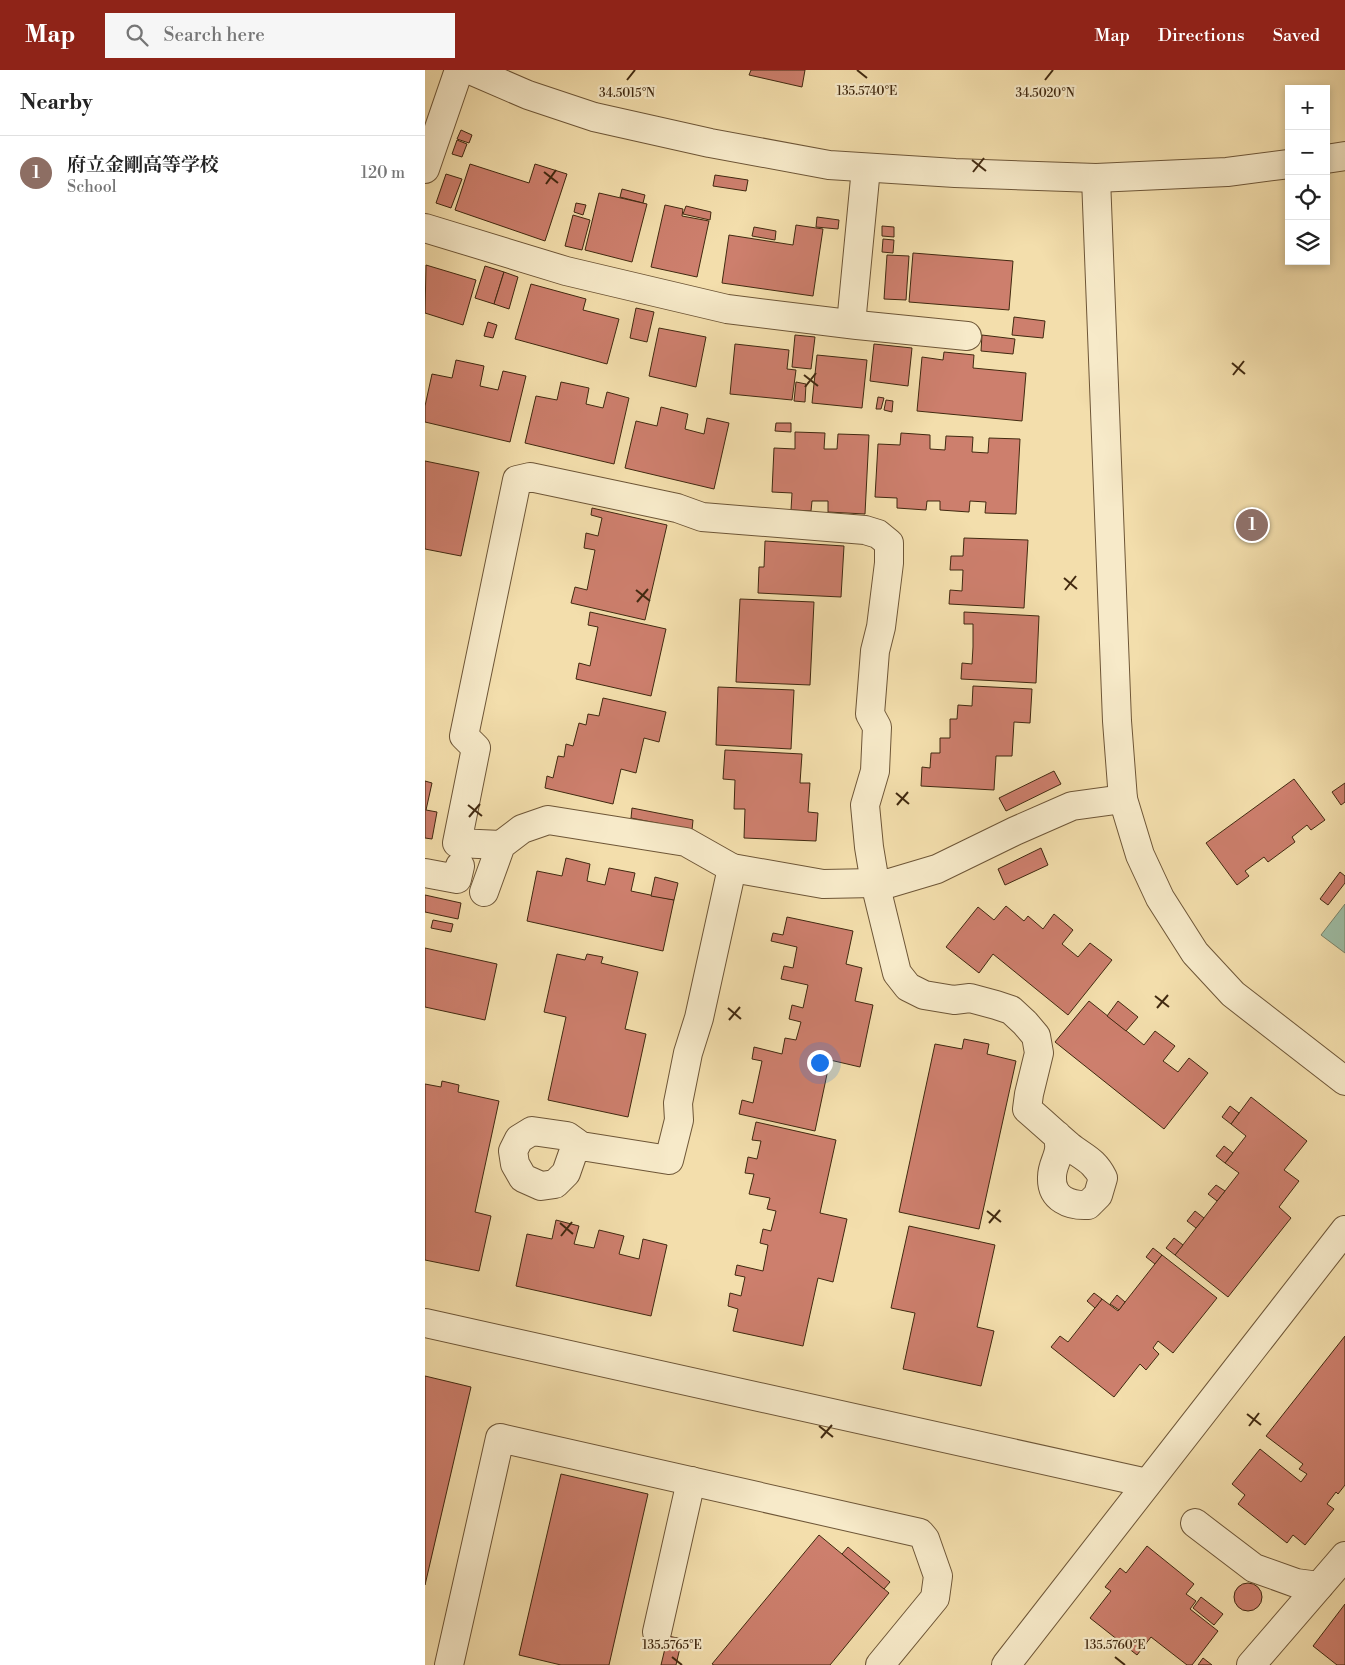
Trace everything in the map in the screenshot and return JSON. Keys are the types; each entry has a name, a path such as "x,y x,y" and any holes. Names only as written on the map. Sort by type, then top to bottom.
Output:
{"street":[{"path":"425,169 459,70"},
{"path":"470,70 528,95 594,117 710,143 829,165 955,174 1096,178 1227,172 1285,165"},
{"path":"1330,158 1345,156"},
{"path":"851,324 866,168"},
{"path":"1096,178 1117,721 1123,798 1140,855 1152,881 1160,898 1195,953 1233,994 1345,1082"},
{"path":"425,228 566,271 727,309 967,336"},
{"path":"501,845 457,843 476,748 464,736 517,480 530,478 677,508 702,517 865,530 877,534 889,543 889,563 881,627 875,651 870,714 877,727 875,771 865,804 875,883 897,973 908,987 924,995 954,1000 970,998 1011,1010 1025,1022 1036,1036 1039,1053 1027,1109 1057,1135"},
{"path":"483,892 501,845 522,829 548,820 686,842 732,868 823,884 875,883 889,882 937,869 1015,831 1073,806 1123,798"},
{"path":"425,873 457,879 460,866"},
{"path":"581,1146 669,1160 679,1120 678,1103 688,1053 699,1018 732,868"},
{"path":"1006,1665 1345,1230"},
{"path":"425,1323 1147,1483"},
{"path":"449,1665 500,1438 920,1533 925,1539 938,1576 935,1598 880,1665"},
{"path":"657,1632 691,1481"},
{"path":"1195,1523 1253,1568 1295,1583 1319,1586"},
{"path":"1251,1665 1345,1556"}],"shaded area":[{"path":"1345,904 1345,953 1321,935"}],"building":[{"path":"751,70 805,70 802,87 749,75"},
{"path":"461,130 472,135 469,143 457,139"},
{"path":"457,140 467,144 462,157 452,154"},
{"path":"470,164 529,183 535,164 567,174 545,241 455,210"},
{"path":"446,174 462,179 451,208 436,203"},
{"path":"715,175 748,180 746,191 713,186"},
{"path":"622,189 645,195 643,203 620,197"},
{"path":"599,193 647,204 632,262 585,250"},
{"path":"576,203 586,205 583,215 574,212"},
{"path":"665,205 683,209 682,216 709,221 697,277 651,267"},
{"path":"686,206 711,212 710,220 683,214"},
{"path":"573,215 590,220 582,250 565,246"},
{"path":"817,217 839,220 838,229 816,227"},
{"path":"796,225 823,229 813,296 722,283 729,235 793,245"},
{"path":"882,226 894,227 894,237 882,236"},
{"path":"754,227 776,231 775,240 752,236"},
{"path":"883,239 894,240 893,253 882,252"},
{"path":"913,253 1013,261 1009,310 909,302"},
{"path":"887,255 909,256 906,300 884,299"},
{"path":"426,265 476,280 463,325 425,313"},
{"path":"485,266 504,272 494,304 475,298"},
{"path":"504,272 518,277 509,309 494,304"},
{"path":"531,284 586,299 583,310 619,319 607,364 515,339"},
{"path":"636,308 654,312 647,342 630,338"},
{"path":"1014,317 1045,321 1043,338 1012,335"},
{"path":"488,322 497,325 493,338 484,336"},
{"path":"659,328 706,337 696,387 649,376"},
{"path":"795,335 815,337 811,369 792,367"},
{"path":"982,335 1015,339 1013,354 981,351"},
{"path":"735,344 789,350 787,369 796,370 792,400 730,394"},
{"path":"874,344 912,348 908,386 870,381"},
{"path":"944,352 974,355 973,368 1026,373 1022,421 917,411 922,357 943,360"},
{"path":"817,355 867,360 862,408 812,403"},
{"path":"456,360 484,366 480,386 498,390 503,371 526,376 510,442 425,422 425,406 432,374 452,378"},
{"path":"561,382 589,388 586,404 603,408 607,392 629,398 614,464 525,443 536,396 557,400"},
{"path":"796,382 806,384 805,402 794,401"},
{"path":"878,397 884,398 881,409 876,409"},
{"path":"886,400 893,401 892,412 884,410"},
{"path":"661,407 688,414 685,429 704,434 707,418 729,423 714,489 625,468 636,421 657,426"},
{"path":"776,423 791,423 791,432 775,431"},
{"path":"795,432 825,433 824,449 837,449 838,434 869,435 865,514 828,512 828,501 812,501 811,511 791,510 792,493 772,492 774,448 795,449"},
{"path":"901,433 930,435 930,449 945,450 946,436 973,437 972,452 988,453 989,438 1020,439 1016,514 985,513 986,502 970,501 969,512 940,510 940,501 927,501 926,510 897,508 897,498 875,497 878,444 900,445"},
{"path":"425,461 479,472 461,556 425,549"},
{"path":"592,508 667,525 645,620 571,603 575,587 587,590 595,550 584,548 586,533 598,536 602,518 591,515"},
{"path":"964,538 1028,540 1024,608 949,604 950,590 962,591 963,570 950,570 951,556 963,556"},
{"path":"765,541 844,546 841,597 758,593 759,567 764,567"},
{"path":"740,599 814,602 810,685 736,682"},
{"path":"590,612 666,629 651,696 576,679 579,663 590,666 598,627 588,625"},
{"path":"964,612 1039,616 1036,683 961,679 962,663 972,664 973,647 973,624 964,624"},
{"path":"973,686 1032,689 1030,723 1014,722 1012,756 996,756 994,790 921,786 922,767 930,768 931,753 940,753 940,738 950,738 950,719 957,719 958,705 972,706"},
{"path":"718,687 794,690 791,749 716,745"},
{"path":"603,698 666,712 659,742 644,738 636,773 621,769 613,804 545,788 547,776 553,778 558,756 564,757 566,744 573,746 579,723 586,725 588,714 599,716"},
{"path":"725,750 802,754 800,783 810,783 808,812 818,813 816,841 744,838 745,809 734,809 735,780 723,779"},
{"path":"1054,771 1061,784 1006,811 999,798"},
{"path":"1294,779 1325,820 1311,830 1307,825 1292,837 1295,842 1268,862 1264,857 1245,871 1249,876 1237,885 1206,843"},
{"path":"425,781 432,783 426,810 437,812 432,839 425,838"},
{"path":"1345,783 1345,802 1341,805 1332,792"},
{"path":"632,808 693,820 692,830 631,818"},
{"path":"1041,848 1048,865 1005,885 998,869"},
{"path":"566,858 590,864 587,881 605,885 609,868 635,873 631,891 674,900 663,951 527,921 537,871 562,876"},
{"path":"1340,872 1345,876 1345,883 1328,905 1320,899"},
{"path":"655,877 678,883 674,900 651,896"},
{"path":"425,895 461,903 458,919 425,912"},
{"path":"1006,906 1024,921 1028,916 1043,929 1054,914 1073,930 1062,944 1078,957 1090,943 1112,960 1068,1015 993,954 979,973 946,947 978,907 994,920"},
{"path":"787,917 853,931 846,964 862,968 855,1001 873,1005 860,1067 830,1060 815,1131 739,1114 742,1100 753,1103 762,1061 752,1059 754,1047 782,1054 785,1038 796,1040 801,1022 789,1019 792,1005 803,1008 808,985 781,979 784,966 793,968 797,947 771,941 773,933 783,935"},
{"path":"433,920 453,924 451,932 431,928"},
{"path":"425,948 497,964 485,1020 425,1007"},
{"path":"557,954 585,960 587,954 603,957 601,963 638,972 625,1029 646,1034 628,1117 548,1100 566,1017 544,1012"},
{"path":"1089,1001 1144,1045 1155,1031 1175,1046 1163,1061 1178,1072 1189,1058 1208,1073 1164,1129 1055,1042"},
{"path":"1118,1001 1138,1017 1126,1031 1107,1016"},
{"path":"964,1039 989,1044 987,1054 1016,1061 979,1229 899,1212 935,1044 962,1049"},
{"path":"442,1081 459,1085 458,1092 499,1101 475,1212 491,1216 479,1271 425,1260 425,1084 441,1087"},
{"path":"1251,1097 1307,1141 1284,1170 1299,1181 1279,1207 1291,1218 1228,1297 1175,1255 1239,1173 1225,1163 1246,1136 1231,1124"},
{"path":"1230,1106 1239,1113 1231,1124 1222,1117"},
{"path":"756,1122 836,1140 820,1213 847,1219 833,1282 818,1278 803,1346 733,1331 738,1309 728,1306 730,1293 741,1296 745,1277 735,1275 737,1265 763,1271 768,1245 760,1243 763,1229 771,1231 776,1211 767,1209 770,1198 749,1194 754,1174 745,1173 748,1157 757,1159 761,1141 752,1140"},
{"path":"1224,1146 1233,1153 1225,1163 1216,1156"},
{"path":"1216,1185 1225,1191 1217,1201 1208,1194"},
{"path":"1195,1211 1204,1218 1196,1228 1187,1221"},
{"path":"556,1220 579,1226 574,1244 594,1248 599,1230 624,1236 619,1254 639,1259 643,1239 667,1245 651,1316 516,1286 527,1234 552,1239"},
{"path":"909,1226 995,1245 977,1327 994,1331 981,1386 903,1369 915,1313 891,1308"},
{"path":"1174,1238 1183,1245 1175,1255 1166,1248"},
{"path":"1153,1248 1162,1255 1155,1264 1146,1257"},
{"path":"1162,1255 1217,1298 1173,1353 1158,1341 1153,1348 1159,1354 1146,1370 1140,1364 1114,1397 1051,1347 1060,1336 1068,1342 1102,1299 1118,1311"},
{"path":"1094,1293 1102,1299 1095,1308 1087,1301"},
{"path":"1117,1295 1125,1302 1119,1310 1110,1304"},
{"path":"1345,1336 1345,1485 1338,1494 1336,1492 1327,1504 1334,1509 1305,1545 1293,1535 1287,1543 1238,1504 1245,1495 1232,1484 1260,1449 1301,1482 1307,1474 1299,1469 1303,1464 1266,1436"},
{"path":"425,1376 471,1387 425,1585"},
{"path":"561,1474 648,1494 609,1665 561,1665 519,1655"},
{"path":"819,1535 889,1593 830,1665 712,1664"},
{"path":"1147,1546 1194,1584 1186,1594 1196,1601 1190,1609 1218,1631 1192,1665 1187,1665 1151,1637 1137,1655 1090,1618 1111,1591 1105,1587 1120,1568 1126,1573"},
{"path":"848,1547 890,1582 884,1589 842,1554"},
{"path":"1248,1583 1258,1587 1262,1597 1258,1607 1248,1611 1238,1607 1234,1597 1238,1587"},
{"path":"1201,1597 1223,1614 1214,1625 1193,1608"},
{"path":"1345,1604 1345,1665 1337,1665 1313,1646"},
{"path":"668,1636 682,1639 676,1665 661,1665"},
{"path":"1203,1658 1212,1665 1198,1665"}],"place":[{"name":"府立金剛高等学校","path":"1252,525"}]}
